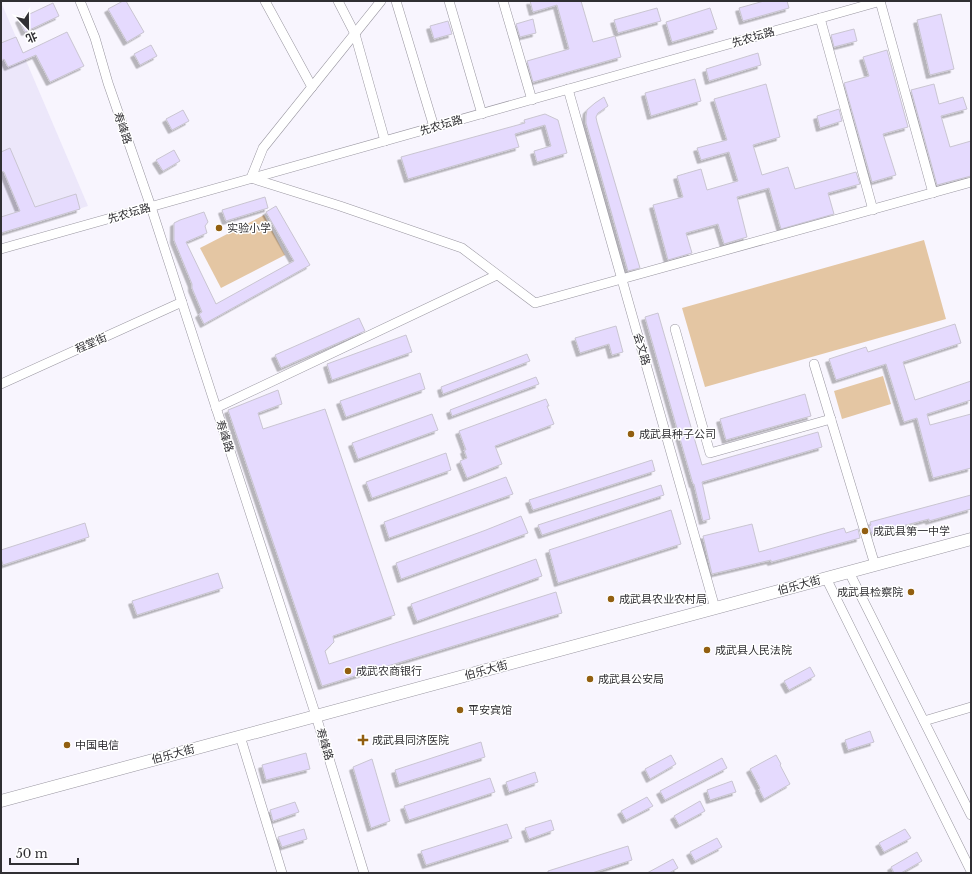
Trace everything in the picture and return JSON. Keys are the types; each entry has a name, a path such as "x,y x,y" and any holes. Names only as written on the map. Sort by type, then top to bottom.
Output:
{"main road":[{"name":"伯乐大街","path":"1,801 971,539"}],"street":[{"name":"寿峰路","path":"80,1 95,38 108,83 182,302 316,716 364,873"},
{"path":"265,1 312,88"},
{"path":"338,1 355,34 385,141"},
{"path":"381,1 263,148 251,178 340,206 462,248 535,303 971,182"},
{"path":"396,1 434,127"},
{"path":"449,1 482,114"},
{"path":"503,1 532,100"},
{"name":"先农坛路","path":"1,249 880,1"},
{"path":"880,1 933,193"},
{"path":"820,18 873,210"},
{"name":"会文路","path":"568,89 715,608"},
{"path":"216,408 497,275"},
{"name":"程堂街","path":"1,384 182,302"},
{"path":"675,329 710,453 831,419"},
{"path":"814,364 875,565"},
{"path":"849,572 971,815"},
{"path":"826,578 971,871"},
{"path":"924,721 971,707"},
{"path":"240,736 282,873"}],"shaded area":[{"path":"1,2 88,206 1,233"},
{"path":"264,215 285,255 221,288 200,248"},
{"path":"924,240 946,319 705,387 682,308"},
{"path":"883,376 891,404 842,419 834,391"}],"building":[{"path":"123,1 126,1 144,32 127,42 108,9"},
{"path":"530,1 581,1 593,42 615,36 621,57 533,82 527,61 569,49 557,5 533,12"},
{"path":"764,1 787,1 789,8 743,21 739,8"},
{"path":"53,3 59,16 25,32 19,19"},
{"path":"657,8 661,21 618,33 614,20"},
{"path":"710,8 717,29 672,42 666,22"},
{"path":"941,14 954,69 930,75 917,20"},
{"path":"533,19 536,33 520,37 516,24"},
{"path":"448,21 452,34 434,39 430,26"},
{"path":"854,29 857,41 834,47 831,35"},
{"path":"67,32 84,66 50,82 36,55 8,67 4,59 1,61 1,43 16,37 23,53"},
{"path":"151,45 157,56 140,65 134,54"},
{"path":"887,50 908,127 883,134 896,175 872,182 844,83 869,76 863,57"},
{"path":"758,53 761,65 709,81 706,69"},
{"path":"695,79 701,101 651,116 645,93"},
{"path":"766,84 780,137 753,145 762,175 788,167 795,189 856,172 860,184 828,193 834,214 781,229 769,188 737,197 747,237 724,244 718,224 686,233 692,253 668,260 653,205 683,197 677,176 701,169 707,190 738,181 729,152 701,160 697,148 727,140 714,99"},
{"path":"934,84 939,104 963,97 967,109 941,116 950,147 971,141 971,176 937,185 911,90"},
{"path":"604,97 608,106 598,113 596,117 597,122 640,268 628,271 586,123 587,110"},
{"path":"839,109 842,121 820,128 817,116"},
{"path":"183,110 189,121 172,130 166,119"},
{"path":"545,114 558,120 567,153 537,162 534,151 551,146 545,125 515,134 519,147 408,179 401,157 525,123 524,120"},
{"path":"10,148 35,207 76,194 80,209 1,233 1,217 20,211 4,172 1,171 1,152"},
{"path":"174,150 180,161 163,171 156,160"},
{"path":"265,197 268,208 226,221 222,210"},
{"path":"276,206 310,265 204,324 199,314 202,312 192,288 192,284 174,240 174,223 204,212 208,222 205,226 207,233 186,242 216,304 294,261 266,212"},
{"path":"658,313 702,465 818,432 822,447 702,482 710,519 703,521 694,484 645,317"},
{"path":"359,318 365,331 281,368 275,355"},
{"path":"955,324 961,343 903,362 915,400 971,381 971,400 927,414 930,425 971,414 971,468 933,478 917,418 904,422 886,364 836,380 829,359 866,347 868,352"},
{"path":"616,326 623,352 612,355 609,344 580,353 575,338"},
{"path":"406,335 412,352 332,380 327,364"},
{"path":"527,354 530,361 443,394 441,387"},
{"path":"420,373 425,389 346,417 340,401"},
{"path":"536,377 539,384 452,416 450,410"},
{"path":"278,390 282,404 258,413 263,429 325,409 395,615 333,636 334,642 325,651 329,664 556,592 562,613 322,686 228,410"},
{"path":"805,394 811,416 726,440 720,419"},
{"path":"546,399 554,424 495,446 502,464 467,478 460,461 467,458 464,450 466,450 459,431"},
{"path":"432,414 438,430 358,459 352,443"},
{"path":"446,453 451,470 372,498 366,482"},
{"path":"652,460 655,471 533,510 529,500"},
{"path":"506,477 513,494 389,538 384,522"},
{"path":"661,485 664,495 542,535 538,525"},
{"path":"971,495 971,509 929,521 929,519 872,534 869,526 871,525 870,522"},
{"path":"671,510 681,544 558,583 549,550"},
{"path":"521,516 528,533 401,579 396,563"},
{"path":"85,523 89,537 3,565 1,550"},
{"path":"752,524 759,552 844,528 846,533 858,529 860,538 771,562 771,560 712,574 703,536"},
{"path":"536,559 542,576 417,621 411,604"},
{"path":"218,573 223,588 137,615 132,601"},
{"path":"810,667 815,676 789,690 784,681"},
{"path":"870,731 874,742 848,750 845,740"},
{"path":"481,742 485,757 399,784 395,770"},
{"path":"306,753 310,769 266,780 262,765"},
{"path":"671,755 676,764 650,779 645,769"},
{"path":"776,755 790,784 764,799 750,769"},
{"path":"722,758 727,768 665,800 660,791"},
{"path":"372,759 390,821 371,828 353,767"},
{"path":"535,772 538,782 509,792 506,782"},
{"path":"490,778 495,792 409,820 404,806"},
{"path":"732,781 736,792 710,800 707,790"},
{"path":"647,797 653,806 626,820 621,811"},
{"path":"700,801 705,811 679,825 674,816"},
{"path":"295,802 299,812 273,821 270,810"},
{"path":"551,820 554,830 529,839 525,828"},
{"path":"507,824 512,838 426,865 421,851"},
{"path":"304,829 307,839 282,847 278,837"},
{"path":"905,829 911,838 884,852 879,843"},
{"path":"717,838 722,847 695,861 690,852"},
{"path":"628,846 632,860 592,873 548,873 548,871"},
{"path":"917,852 922,861 901,873 894,873 891,867"},
{"path":"673,859 678,868 669,873 647,873"}],"place":[{"name":"实验小学","path":"219,228"},
{"name":"成武县种子公司","path":"631,434"},
{"name":"成武县第一中学","path":"865,531"},
{"name":"成武县检察院","path":"911,592"},
{"name":"成武县农业农村局","path":"611,599"},
{"name":"成武县人民法院","path":"707,650"},
{"name":"成武农商银行","path":"348,671"},
{"name":"成武县公安局","path":"590,679"},
{"name":"平安宾馆","path":"460,710"},
{"name":"成武县同济医院","path":"363,740"},
{"name":"中国电信","path":"67,745"}]}
